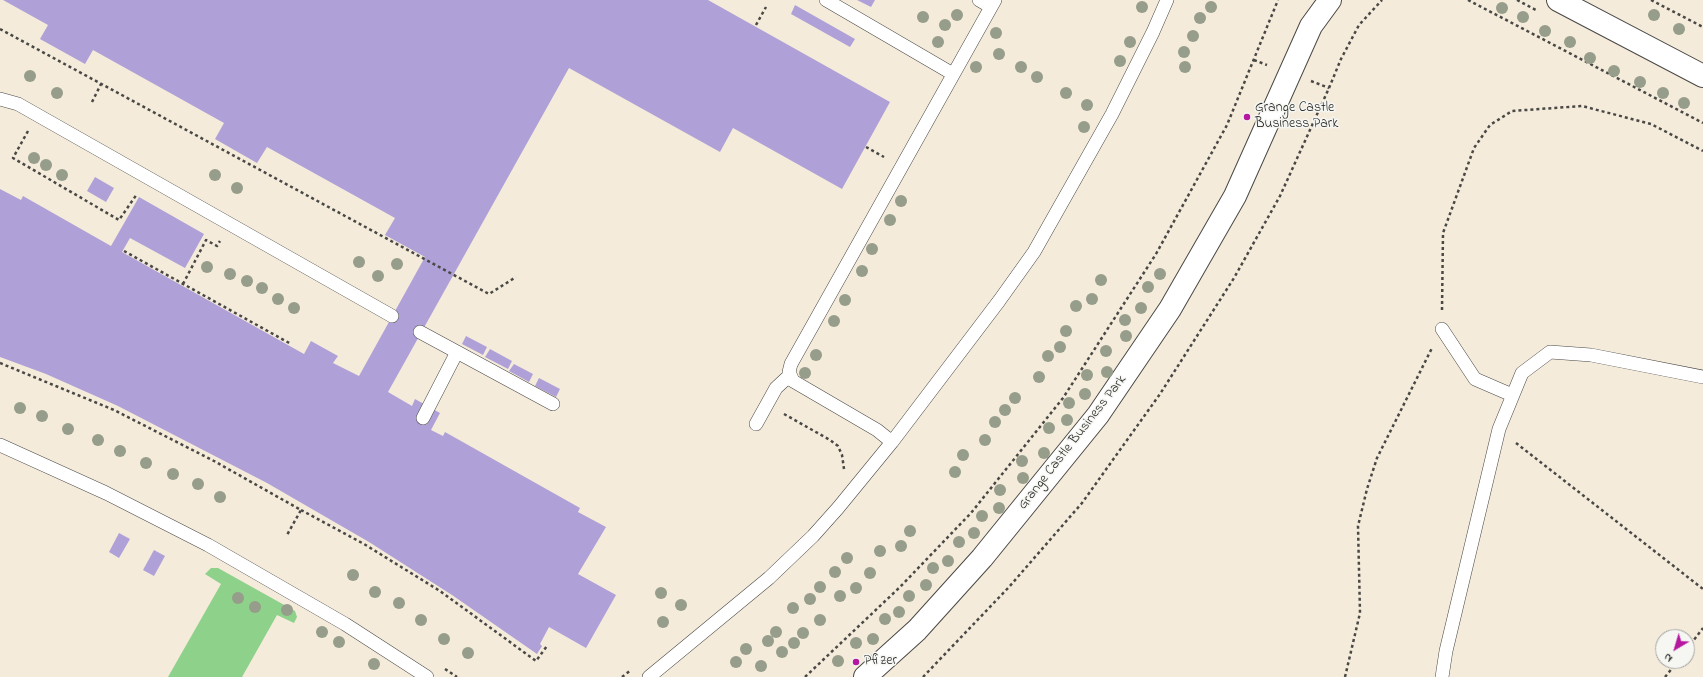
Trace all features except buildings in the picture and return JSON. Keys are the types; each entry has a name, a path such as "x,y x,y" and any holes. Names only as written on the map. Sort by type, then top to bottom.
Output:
{"street":[{"name":"Grange Castle Business Park","path":"1311,26 1314,0"},
{"name":"Grange Castle Business Park","path":"865,677 917,630 982,558 1098,414 1170,309 1235,196 1311,26 1330,0"},
{"path":"1558,0 1703,76"}],"lane":[{"path":"826,0 953,74"},
{"path":"892,442 877,430 793,382 790,375 791,364 993,3 979,0"},
{"path":"649,677 769,578 813,536 892,442 999,301 1034,252 1112,114 1151,36 1167,0"},
{"path":"0,99 18,104 392,316"},
{"path":"1442,329 1475,379 1512,395"},
{"path":"420,332 553,404"},
{"path":"423,418 458,352"},
{"path":"1442,677 1446,651 1499,429 1522,373 1550,352 1591,355 1703,377"},
{"path":"756,424 776,388 790,375"},
{"path":"0,445 106,493 208,545 334,617 427,677"}],"path":[{"path":"805,677 900,587 970,513 1063,398 1156,254 1227,124 1278,0"},
{"path":"923,677 1009,587 1082,503 1160,394 1234,278 1276,203 1341,59 1358,25 1382,0"},
{"path":"1468,0 1703,123"},
{"path":"1651,0 1703,27"},
{"path":"756,26 766,7"},
{"path":"0,29 489,294 516,277"},
{"path":"1254,60 1274,67"},
{"path":"1307,80 1329,88"},
{"path":"92,102 102,84"},
{"path":"37,115 13,158 119,220 138,194 143,198"},
{"path":"866,147 889,159"},
{"path":"183,284 206,240 217,246 220,241"},
{"path":"124,251 291,344"},
{"path":"0,363 114,410 214,461 364,544 440,592 536,661 547,646"},
{"path":"763,411 781,412 838,446 842,455 844,472"},
{"path":"1499,429 1703,589"},
{"path":"287,535 301,510"},
{"path":"1695,638 1703,628"},
{"path":"622,677 633,668"}],"green space":[{"path":"211,568 218,568 295,611 297,617 294,623 277,615 242,677 168,677 221,584 205,574"}],"place":[{"name":"Grange Castle Business Park","path":"1247,117"},
{"name":"Pfizer","path":"856,662"}]}
